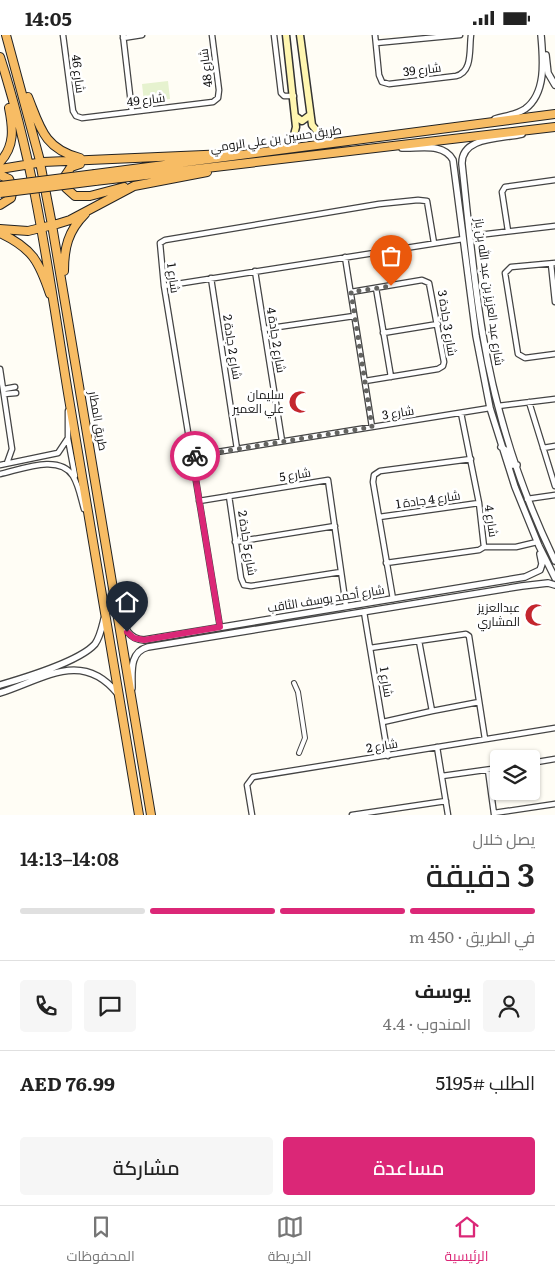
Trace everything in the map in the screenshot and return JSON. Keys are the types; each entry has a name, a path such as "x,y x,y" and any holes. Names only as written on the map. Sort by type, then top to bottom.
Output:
{"highway":[{"name":"طريق المطار","path":"6,35 40,162 52,225 151,815"},
{"name":"طريق المطار","path":"0,57 28,163 41,228 139,815"},
{"path":"20,82 46,138 62,152 89,161"},
{"path":"0,162 9,150 12,137 7,97 8,87"},
{"name":"طريق حسين بن علي الرومي","path":"0,193 236,155 555,114"},
{"name":"طريق حسين بن علي الرومي","path":"0,186 225,166 555,127"},
{"path":"0,169 40,162 137,159 209,153 236,155"},
{"path":"89,161 71,167 65,176 66,188 75,196 90,196 196,175 225,166"},
{"path":"0,175 11,181 13,191 9,200 0,205"},
{"path":"0,229 28,231 70,220 134,186"},
{"path":"65,296 64,259 67,241 78,222 94,207"},
{"path":"0,233 23,246 36,258 44,275 56,315"}],"main road":[{"path":"286,35 292,39 299,35 310,115 316,131 323,139 333,142"},
{"path":"283,149 295,136 296,116 286,35"},
{"path":"288,50 294,44 302,47"},
{"path":"296,116 302,121 306,120 310,115"}],"street":[{"name":"شارع 46","path":"63,35 73,111 76,116"},
{"path":"132,112 123,36 142,35"},
{"name":"شارع 48","path":"212,35 219,89 218,98"},
{"path":"274,35 281,93 284,96 294,96"},
{"name":"شارع 39","path":"375,35 379,75 382,82 388,84 456,76 464,73 467,68 471,35"},
{"path":"376,43 460,35"},
{"path":"543,35 547,69 555,85"},
{"path":"487,122 520,111 534,99 542,74 543,35"},
{"name":"شارع 49","path":"76,116 86,118 208,103 218,98"},
{"name":"شارع عبد العزيز بن عبد الله بن باز","path":"535,129 512,137 477,143 464,152 462,164 482,331 498,406 527,499 555,561"},
{"name":"شارع عبد العزيز بن عبد الله بن باز","path":"394,147 440,149 451,157 472,311 490,408 510,472 538,544 555,578"},
{"path":"508,231 502,193 504,187 555,180"},
{"name":"شارع 1","path":"220,627 159,246 165,240 379,204 418,200 427,201 434,243"},
{"path":"470,236 555,225"},
{"path":"164,286 463,239"},
{"path":"345,257 372,427"},
{"path":"555,302 553,264 511,267 507,270 506,278 518,355 525,358 555,354"},
{"name":"شارع 2 جادة 4","path":"255,271 282,441"},
{"name":"شارع 2 جادة 2","path":"211,278 237,449"},
{"name":"شارع 3 جادة 3","path":"351,292 422,280 428,282 432,286 438,324 443,366 365,381"},
{"path":"376,289 391,377"},
{"path":"472,311 477,329 482,331"},
{"path":"264,329 354,316"},
{"path":"383,333 438,324"},
{"path":"476,335 479,336 488,359"},
{"path":"0,369 12,449 11,458 6,463"},
{"path":"67,387 68,438 76,483 90,530"},
{"path":"4,392 16,390"},
{"path":"498,406 555,399"},
{"path":"528,403 555,486"},
{"name":"شارع 3","path":"192,456 490,408"},
{"name":"شارع 4","path":"386,563 478,550 484,547 479,503 462,413"},
{"path":"0,465 58,453 68,438"},
{"path":"543,447 555,446"},
{"path":"501,447 507,451 512,465 516,465"},
{"path":"12,449 21,461"},
{"path":"14,471 33,464 32,459"},
{"path":"393,599 373,482 374,475 380,471 471,459"},
{"path":"0,474 58,465 68,470 76,483"},
{"path":"510,472 516,472 520,486 524,490"},
{"name":"شارع 5","path":"199,501 328,480 346,606"},
{"path":"527,499 555,495"},
{"name":"شارع 5 جادة 2","path":"229,496 241,578 244,585 251,586 341,572"},
{"name":"شارع 4 جادة 1","path":"379,517 479,503"},
{"path":"235,542 335,526"},
{"path":"484,547 516,547 538,544 542,564 540,571 525,577 527,582 525,584 509,588"},
{"name":"شارع أحمد يوسف الثاقب","path":"116,599 127,632 134,638 144,640 525,577"},
{"name":"شارع أحمد يوسف الثاقب","path":"148,647 509,588 548,583 555,585"},
{"path":"317,620 317,615 331,612 335,608"},
{"name":"شارع 1","path":"364,612 388,756"},
{"path":"0,685 74,659 86,652 98,637 105,614"},
{"path":"370,648 463,633 469,636 485,739"},
{"path":"133,703 133,660 138,652 148,647 151,643 166,640 172,635"},
{"path":"419,641 432,711"},
{"path":"0,693 71,670 84,670 98,675 110,684 120,697"},
{"path":"35,673 38,677 36,681"},
{"path":"294,683 298,692 305,738 299,753"},
{"path":"382,722 479,702"},
{"name":"شارع 2","path":"252,815 247,785 253,777 555,728"},
{"path":"438,747 448,815"},
{"path":"540,762 555,759"},
{"path":"442,776 488,770 494,814 555,804"},
{"path":"352,815 446,801"}],"green space":[{"path":"168,81 170,99 144,102 142,84"}],"way so far":[{"path":"195,456 372,427 351,292 391,286"}],"place":[{"name":"سليمان علي العمير","path":"300,402"},
{"name":"عبدالعزيز المشاري","path":"536,615"}],"route":[{"path":"127,632 134,638 144,640 220,627 192,456 195,456"}]}
